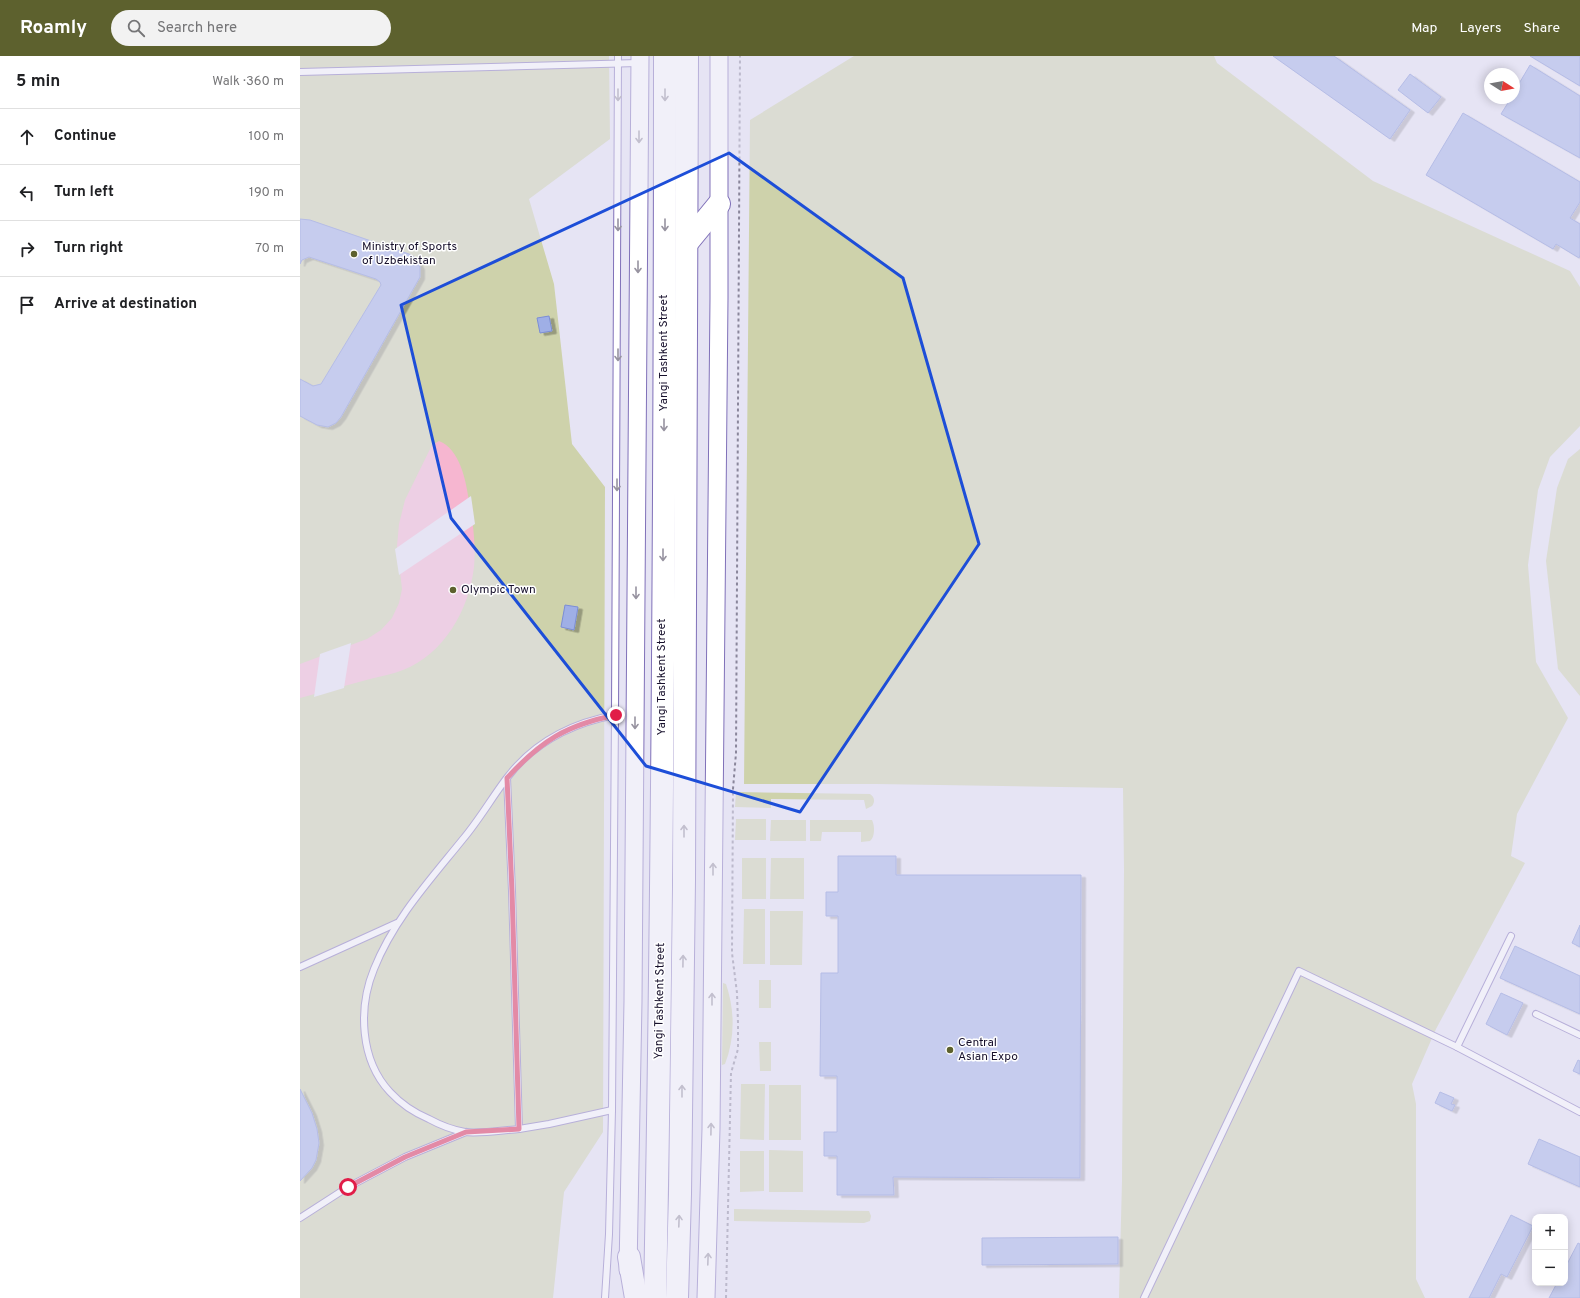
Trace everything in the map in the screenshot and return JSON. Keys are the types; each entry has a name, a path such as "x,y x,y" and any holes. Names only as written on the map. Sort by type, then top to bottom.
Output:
{"highway":[{"name":"Yangi Tashkent Street","path":"655,1298 661,879 665,56"},
{"name":"Yangi Tashkent Street","path":"678,1260 684,880 687,56"},
{"path":"687,243 720,204"},
{"path":"629,1257 636,1298"},
{"path":"677,1298 678,1260"},
{"path":"678,1260 684,1298"}],"main road":[{"path":"706,1298 710,1174 720,204 720,56"},
{"path":"627,1298 633,1000 640,60"}],"lane":[{"path":"606,1298 612,1110 616,715 618,56"},
{"path":"300,72 618,64 640,60"},
{"path":"612,1110 519,1129 466,1132 442,1126 419,1115 390,1092 379,1076 371,1058 366,1039 364,1020 367,992 373,970 397,923 417,895 465,837 507,778 528,756 549,739 576,725 594,719 616,715"},
{"path":"507,778 519,1129"},
{"path":"300,967 397,923"},
{"path":"1457,1047 1512,936"},
{"path":"1144,1298 1299,971 1457,1047 1580,1112"},
{"path":"1536,1014 1580,1035"},
{"path":"300,1218 348,1187 405,1157 466,1132"}],"path":[{"path":"726,1298 731,1073 738,1049 738,993 732,945 733,789 736,754 740,56"}],"highlighted area":[{"path":"729,153 903,278 979,544 800,812 646,766 451,518 401,305"}],"green space":[{"name":"Olympic Town","path":"300,56 609,56 610,139 529,199 554,284 572,444 605,487 603,1132 564,1192 553,1298 300,1298"},
{"path":"854,56 1214,56 1217,63 1373,181 1570,271 1580,287 1580,426 1550,457 1538,490 1528,565 1536,662 1568,718 1517,814 1511,856 1525,863 1436,1029 1412,1084 1416,1104 1416,1279 1425,1298 1119,1298 1122,1181 1124,870 1123,788 877,784 744,784 750,120"},
{"path":"1580,449 1580,696 1558,669 1546,561 1557,488 1568,459"},
{"path":"736,792 870,794 874,798 874,803 866,809 864,800 771,799 771,808 735,807"},
{"path":"736,819 766,819 766,840 735,840"},
{"path":"771,820 806,820 806,841 770,841"},
{"path":"810,820 872,820 874,834 870,841 861,842 861,832 822,832 821,841 810,841"},
{"path":"742,858 766,858 766,899 742,899"},
{"path":"771,858 804,858 804,899 770,899"},
{"path":"744,909 765,909 765,964 743,964"},
{"path":"770,911 803,911 802,965 770,965"},
{"path":"759,980 771,980 771,1008 759,1008"},
{"path":"723,983 726,984 729,994 733,1024 731,1044 725,1064 722,1065"},
{"path":"759,1042 771,1042 771,1071 760,1071"},
{"path":"741,1084 765,1084 764,1140 740,1139"},
{"path":"769,1085 801,1085 801,1140 769,1140"},
{"path":"769,1150 803,1151 803,1192 769,1192"},
{"path":"740,1151 764,1151 764,1191 740,1192"},
{"path":"734,1209 869,1211 871,1216 870,1221 864,1223 734,1221"}],"shaded area":[{"path":"439,441 452,451 461,466 464,475 473,525 475,550 474,567 467,599 452,629 431,653 418,663 403,670 300,698 300,664 367,639 381,630 392,618 399,603 402,589 397,546 399,524 405,500 432,445"}],"pier":[{"path":"471,496 475,524 399,575 395,549"},
{"path":"351,643 344,688 314,697 320,654"}],"building":[{"path":"1273,56 1334,56 1410,110 1390,139"},
{"path":"1530,56 1580,56 1580,86"},
{"path":"1530,65 1580,96 1580,158 1501,114 1507,104 1520,104 1520,82"},
{"path":"1410,74 1441,97 1428,113 1398,90"},
{"path":"1463,113 1580,182 1580,202 1570,218 1580,224 1579,258 1556,244 1553,249 1426,175"},
{"path":"300,219 310,220 409,254 414,257 420,267 420,277 341,417 336,423 328,427 317,425 300,416 300,379 313,386 321,384 381,285 376,279 309,257 302,260 300,264"},
{"path":"549,316 552,331 540,333 537,318"},
{"path":"565,605 578,607 574,630 561,627"},
{"name":"Central Asian Expo","path":"838,856 896,856 896,875 1081,875 1080,1178 893,1177 894,1195 837,1195 837,1156 824,1156 824,1132 837,1132 837,1076 820,1076 821,973 838,973 838,916 826,916 826,892 838,892"},
{"path":"1580,925 1580,947 1572,943"},
{"path":"1515,946 1580,976 1580,1014 1500,978"},
{"path":"1501,993 1523,1003 1507,1035 1486,1024"},
{"path":"1578,1060 1580,1061 1580,1074 1573,1071"},
{"path":"300,1089 312,1113 317,1129 319,1143 316,1160 312,1168 300,1181"},
{"path":"1440,1092 1454,1098 1451,1104 1455,1105 1452,1111 1435,1103"},
{"path":"1539,1139 1580,1157 1580,1187 1528,1164"},
{"path":"1511,1215 1532,1226 1507,1277 1501,1274 1489,1298 1469,1298"},
{"path":"1118,1237 1118,1264 982,1265 982,1238"},
{"path":"1578,1243 1580,1244 1580,1298 1549,1298 1555,1286 1568,1286 1568,1262"}],"place":[{"name":"Ministry of Sports of Uzbekistan","path":"354,254"},
{"name":"Olympic Town","path":"453,590"},
{"name":"Central Asian Expo","path":"950,1050"}],"route":[{"path":"348,1187 405,1157 466,1132 519,1129 507,778 528,756 549,739 576,725 594,719 616,715"}]}
